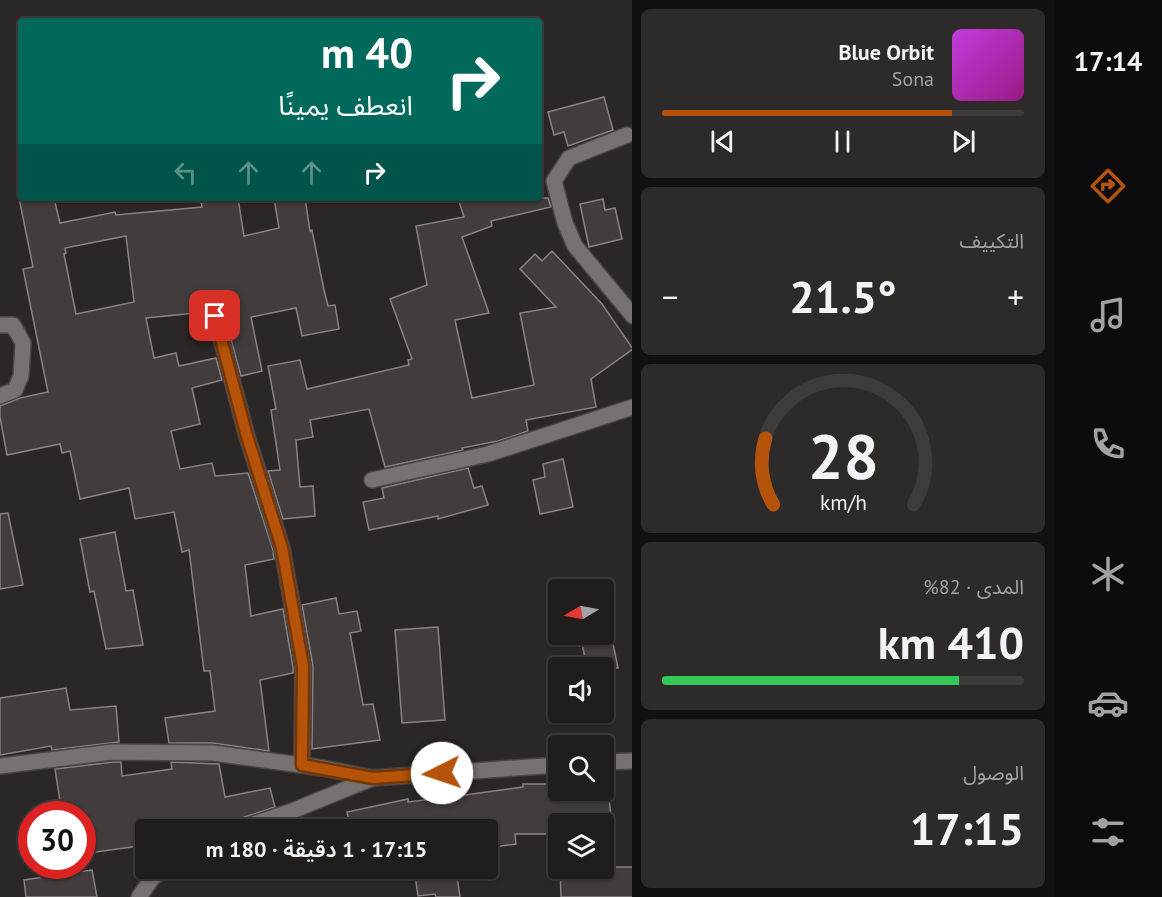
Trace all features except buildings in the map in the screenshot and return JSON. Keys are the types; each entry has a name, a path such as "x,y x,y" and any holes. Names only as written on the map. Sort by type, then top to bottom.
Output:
{"street":[{"path":"627,135 568,159 554,180 565,223 575,246 632,315"},
{"path":"215,316 246,433 282,548 303,666 302,765"},
{"path":"0,325 13,325 23,343 21,376 15,390 0,396"},
{"path":"372,480 488,454 632,407"},
{"path":"0,766 113,752 213,753 302,765 373,778 548,766"},
{"path":"614,762 632,761"},
{"path":"268,819 373,778"},
{"path":"140,897 152,879"}],"route":[{"path":"215,316 246,433 282,548 303,666 302,765 373,778 442,773"}]}
